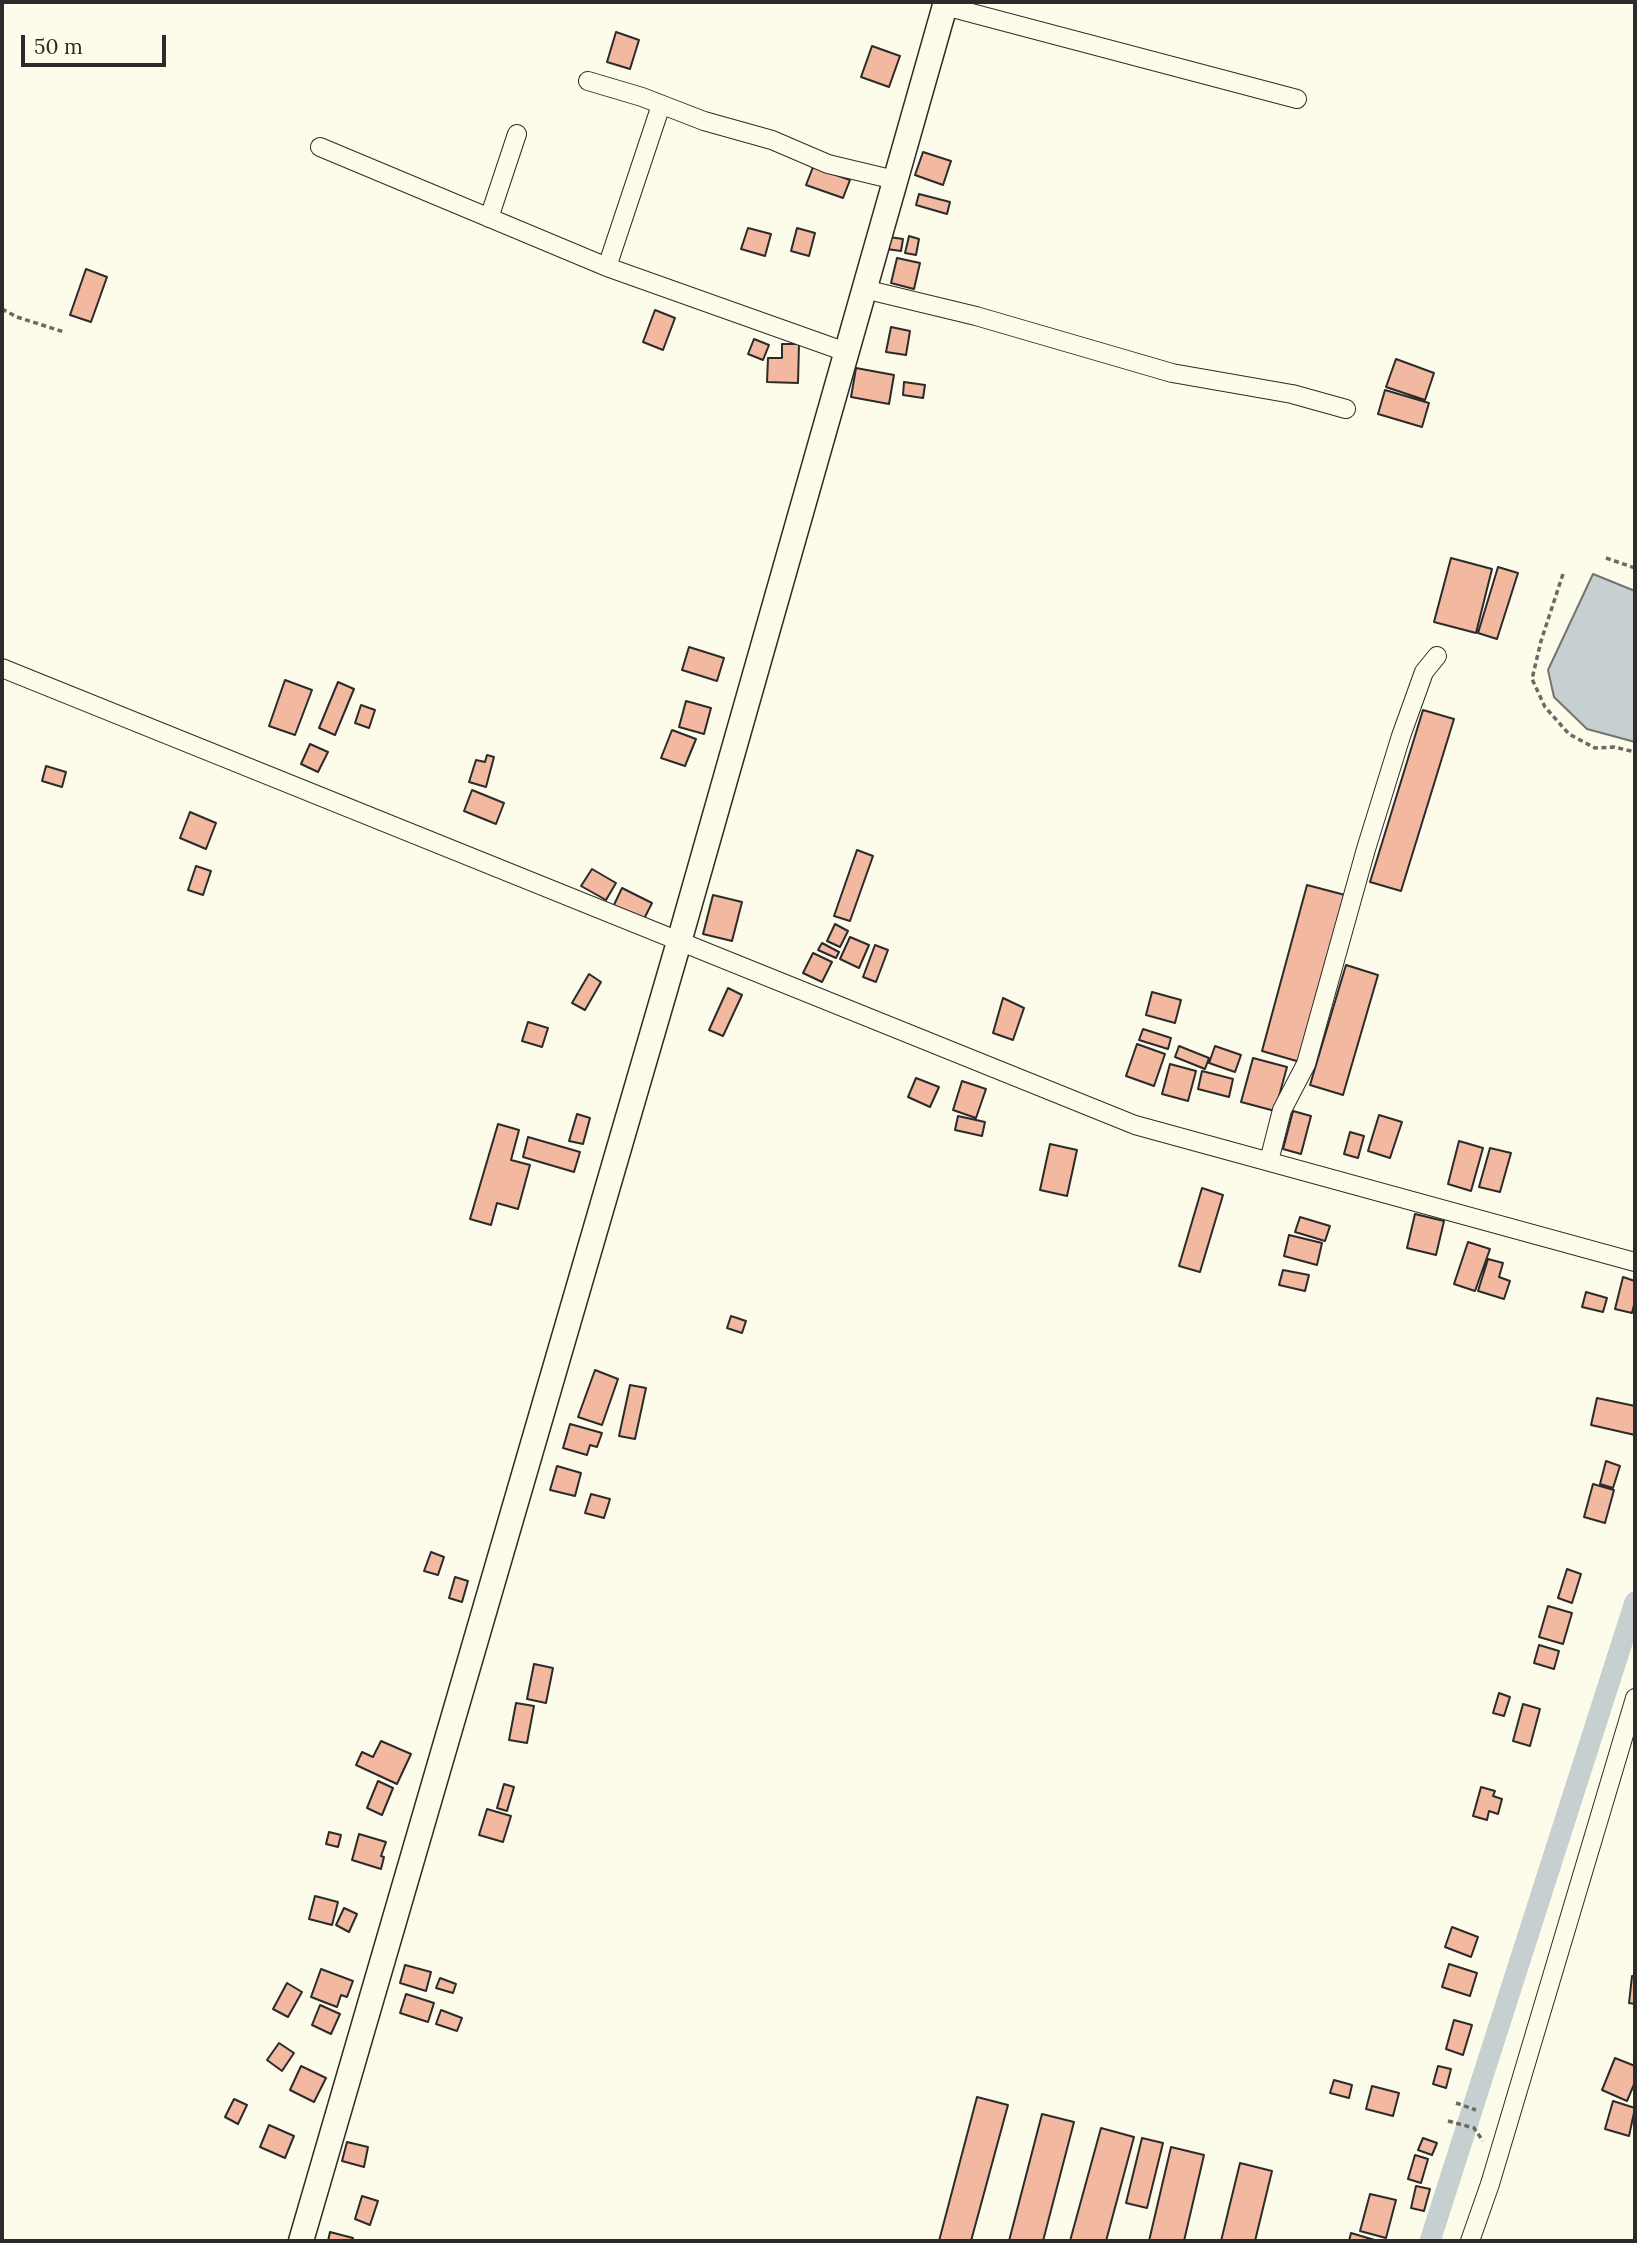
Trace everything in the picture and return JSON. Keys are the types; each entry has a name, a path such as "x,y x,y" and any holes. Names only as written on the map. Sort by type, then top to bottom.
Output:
{"street":[{"path":"301,2241 679,942 946,4 1297,99"},
{"path":"588,81 704,121 772,140 828,164 895,180"},
{"path":"607,267 661,105"},
{"path":"489,218 517,134"},
{"path":"320,147 607,267 846,352"},
{"path":"864,289 976,316 1172,373 1292,394 1346,409"},
{"path":"1269,1161 1282,1110 1306,1064 1366,849 1401,736 1424,672 1437,656"},
{"path":"2,668 1135,1125 1635,1262"},
{"path":"1471,2241 1635,1698"}],"path":[{"path":"2,309 17,317 64,332"},
{"path":"1606,558 1635,568"},
{"path":"1563,574 1541,641 1532,679 1545,707 1569,734 1595,748 1614,747 1635,752"},
{"path":"1456,2103 1476,2110"},
{"path":"1448,2121 1474,2128"}],"shaded area":[{"path":"1593,574 1635,591 1635,742 1587,729 1554,697 1548,670"}],"building":[{"path":"616,32 639,40 630,69 607,62"},
{"path":"872,46 900,56 889,87 861,77"},
{"path":"923,152 951,161 943,185 915,175"},
{"path":"813,167 850,180 843,198 806,185"},
{"path":"919,194 950,202 947,214 916,205"},
{"path":"748,228 771,234 765,256 741,249"},
{"path":"797,228 815,233 809,256 791,251"},
{"path":"909,236 919,239 916,255 905,253"},
{"path":"889,237 903,239 901,251 887,249"},
{"path":"897,258 920,263 914,289 891,283"},
{"path":"86,269 107,277 91,322 70,315"},
{"path":"655,310 675,318 663,350 643,342"},
{"path":"891,327 910,331 906,355 886,352"},
{"path":"754,339 769,345 763,360 748,354"},
{"path":"782,344 799,344 798,383 767,382 768,358 782,358"},
{"path":"1396,359 1434,373 1425,400 1386,387"},
{"path":"856,368 894,375 889,404 851,397"},
{"path":"904,382 925,385 923,398 903,395"},
{"path":"1385,390 1429,403 1422,427 1378,414"},
{"path":"1451,558 1492,569 1476,633 1434,622"},
{"path":"1498,567 1518,573 1497,639 1478,633"},
{"path":"689,647 724,658 717,681 682,670"},
{"path":"285,680 312,690 295,735 269,726"},
{"path":"338,682 354,689 335,735 319,728"},
{"path":"686,701 711,708 704,734 679,727"},
{"path":"361,705 375,710 369,728 355,723"},
{"path":"1423,710 1454,719 1401,891 1370,882"},
{"path":"672,730 696,739 685,766 661,758"},
{"path":"310,744 328,752 318,772 301,764"},
{"path":"487,755 494,757 486,787 469,782 476,760 485,762"},
{"path":"46,766 66,772 62,787 42,781"},
{"path":"472,790 504,803 496,824 464,811"},
{"path":"190,812 216,823 206,849 180,838"},
{"path":"857,850 873,856 850,921 834,916"},
{"path":"196,866 211,871 203,895 188,890"},
{"path":"592,869 616,883 606,900 581,886"},
{"path":"1307,885 1345,895 1300,1062 1262,1051"},
{"path":"622,888 652,903 642,923 612,909"},
{"path":"713,895 742,902 732,941 703,934"},
{"path":"835,924 848,931 840,947 827,941"},
{"path":"850,937 869,945 859,968 840,959"},
{"path":"822,943 839,952 836,958 818,950"},
{"path":"875,945 888,950 876,982 863,977"},
{"path":"813,953 832,962 822,982 803,973"},
{"path":"1346,965 1378,975 1343,1095 1310,1085"},
{"path":"589,974 601,982 585,1010 572,1003"},
{"path":"728,988 742,995 723,1036 709,1030"},
{"path":"1152,992 1181,1000 1175,1023 1146,1015"},
{"path":"1003,998 1024,1008 1013,1040 993,1033"},
{"path":"528,1022 548,1028 542,1047 522,1041"},
{"path":"1143,1029 1171,1038 1168,1049 1139,1040"},
{"path":"1137,1044 1165,1054 1154,1086 1126,1076"},
{"path":"1179,1046 1209,1058 1205,1069 1175,1057"},
{"path":"1215,1046 1241,1055 1235,1072 1209,1063"},
{"path":"1253,1058 1287,1067 1275,1111 1241,1102"},
{"path":"1170,1064 1196,1071 1188,1101 1162,1094"},
{"path":"1202,1071 1233,1079 1229,1097 1198,1089"},
{"path":"916,1078 939,1087 930,1107 908,1097"},
{"path":"962,1081 986,1089 976,1118 953,1110"},
{"path":"1293,1111 1311,1116 1301,1154 1283,1149"},
{"path":"577,1114 590,1118 583,1144 569,1141"},
{"path":"1379,1115 1402,1122 1390,1158 1368,1151"},
{"path":"958,1116 985,1122 982,1136 955,1130"},
{"path":"498,1124 519,1130 511,1160 530,1165 518,1209 497,1203 491,1225 470,1219"},
{"path":"1350,1132 1364,1136 1358,1158 1344,1154"},
{"path":"528,1137 580,1152 574,1172 523,1157"},
{"path":"1459,1141 1483,1148 1471,1191 1448,1184"},
{"path":"1050,1144 1077,1150 1067,1196 1040,1190"},
{"path":"1490,1148 1511,1153 1500,1192 1479,1187"},
{"path":"1202,1188 1223,1195 1200,1272 1179,1266"},
{"path":"1415,1214 1444,1221 1436,1255 1407,1248"},
{"path":"1300,1217 1330,1226 1325,1241 1295,1232"},
{"path":"1289,1235 1322,1243 1317,1265 1284,1256"},
{"path":"1468,1242 1490,1249 1475,1291 1454,1284"},
{"path":"1488,1259 1503,1263 1499,1277 1510,1281 1504,1299 1478,1291"},
{"path":"1283,1270 1309,1275 1305,1291 1279,1285"},
{"path":"1623,1277 1635,1281 1632,1313 1615,1309"},
{"path":"1586,1292 1607,1298 1603,1312 1582,1307"},
{"path":"731,1316 746,1321 742,1333 727,1328"},
{"path":"595,1370 618,1379 602,1425 578,1417"},
{"path":"630,1385 646,1388 635,1439 619,1436"},
{"path":"1597,1398 1635,1406 1635,1435 1591,1425"},
{"path":"570,1424 602,1433 597,1447 590,1445 587,1455 563,1448"},
{"path":"1606,1461 1620,1466 1613,1488 1600,1484"},
{"path":"557,1466 581,1473 575,1496 550,1490"},
{"path":"1593,1484 1614,1490 1605,1523 1584,1517"},
{"path":"591,1494 610,1499 604,1518 585,1513"},
{"path":"431,1552 444,1557 438,1575 424,1571"},
{"path":"1567,1569 1581,1574 1572,1603 1558,1598"},
{"path":"455,1577 468,1581 462,1602 449,1598"},
{"path":"1548,1606 1572,1613 1563,1644 1539,1637"},
{"path":"1539,1645 1559,1651 1554,1669 1534,1663"},
{"path":"534,1664 553,1668 546,1703 527,1699"},
{"path":"1499,1693 1510,1697 1504,1716 1493,1713"},
{"path":"516,1703 534,1706 527,1743 509,1740"},
{"path":"1523,1704 1540,1709 1530,1746 1513,1741"},
{"path":"381,1741 411,1754 397,1784 356,1765 362,1752 373,1757"},
{"path":"378,1781 393,1788 382,1815 367,1808"},
{"path":"504,1784 514,1787 507,1811 497,1808"},
{"path":"1481,1787 1495,1791 1493,1796 1502,1799 1498,1814 1489,1811 1487,1820 1473,1816"},
{"path":"487,1809 511,1816 503,1842 479,1835"},
{"path":"329,1832 341,1835 338,1847 326,1844"},
{"path":"359,1834 386,1842 381,1856 384,1857 381,1869 352,1860"},
{"path":"315,1896 338,1902 332,1925 309,1919"},
{"path":"344,1908 357,1914 349,1932 336,1925"},
{"path":"1452,1927 1478,1937 1471,1957 1445,1947"},
{"path":"1449,1964 1477,1973 1470,1996 1442,1987"},
{"path":"405,1965 431,1972 426,1991 400,1983"},
{"path":"321,1969 353,1981 347,1997 341,1995 337,2007 311,1997"},
{"path":"1632,1976 1635,1976 1635,2004 1629,2003"},
{"path":"440,1978 456,1984 453,1993 436,1988"},
{"path":"287,1983 302,1992 288,2017 273,2009"},
{"path":"406,1994 434,2003 428,2022 400,2013"},
{"path":"320,2005 340,2014 331,2034 312,2025"},
{"path":"441,2010 462,2018 457,2031 436,2024"},
{"path":"1454,2020 1472,2025 1463,2055 1446,2049"},
{"path":"279,2043 294,2053 282,2071 267,2060"},
{"path":"1615,2058 1635,2066 1635,2082 1627,2101 1602,2090"},
{"path":"301,2066 326,2078 314,2102 290,2090"},
{"path":"1438,2066 1451,2069 1446,2088 1433,2084"},
{"path":"1334,2080 1352,2085 1349,2098 1330,2093"},
{"path":"1372,2086 1399,2093 1393,2116 1366,2109"},
{"path":"977,2097 1008,2105 971,2241 939,2241"},
{"path":"234,2099 247,2105 238,2124 225,2117"},
{"path":"1613,2101 1635,2108 1629,2136 1605,2129"},
{"path":"1042,2114 1074,2122 1043,2241 1009,2241"},
{"path":"269,2125 294,2136 285,2158 260,2147"},
{"path":"1101,2128 1134,2137 1106,2241 1070,2241"},
{"path":"1142,2138 1163,2143 1147,2208 1126,2203"},
{"path":"1423,2138 1437,2143 1432,2155 1418,2150"},
{"path":"347,2142 368,2147 364,2167 342,2161"},
{"path":"1171,2147 1204,2155 1184,2241 1149,2241"},
{"path":"1415,2155 1428,2159 1421,2183 1408,2179"},
{"path":"1240,2163 1272,2171 1255,2241 1221,2241"},
{"path":"1416,2186 1430,2189 1424,2211 1411,2208"},
{"path":"1370,2194 1396,2200 1386,2238 1360,2231"},
{"path":"362,2196 378,2201 370,2225 355,2219"},
{"path":"330,2232 353,2238 352,2241 328,2241"},
{"path":"1351,2233 1378,2241 1349,2241"}],"waterway":[{"path":"1430,2241 1635,1602"}]}
